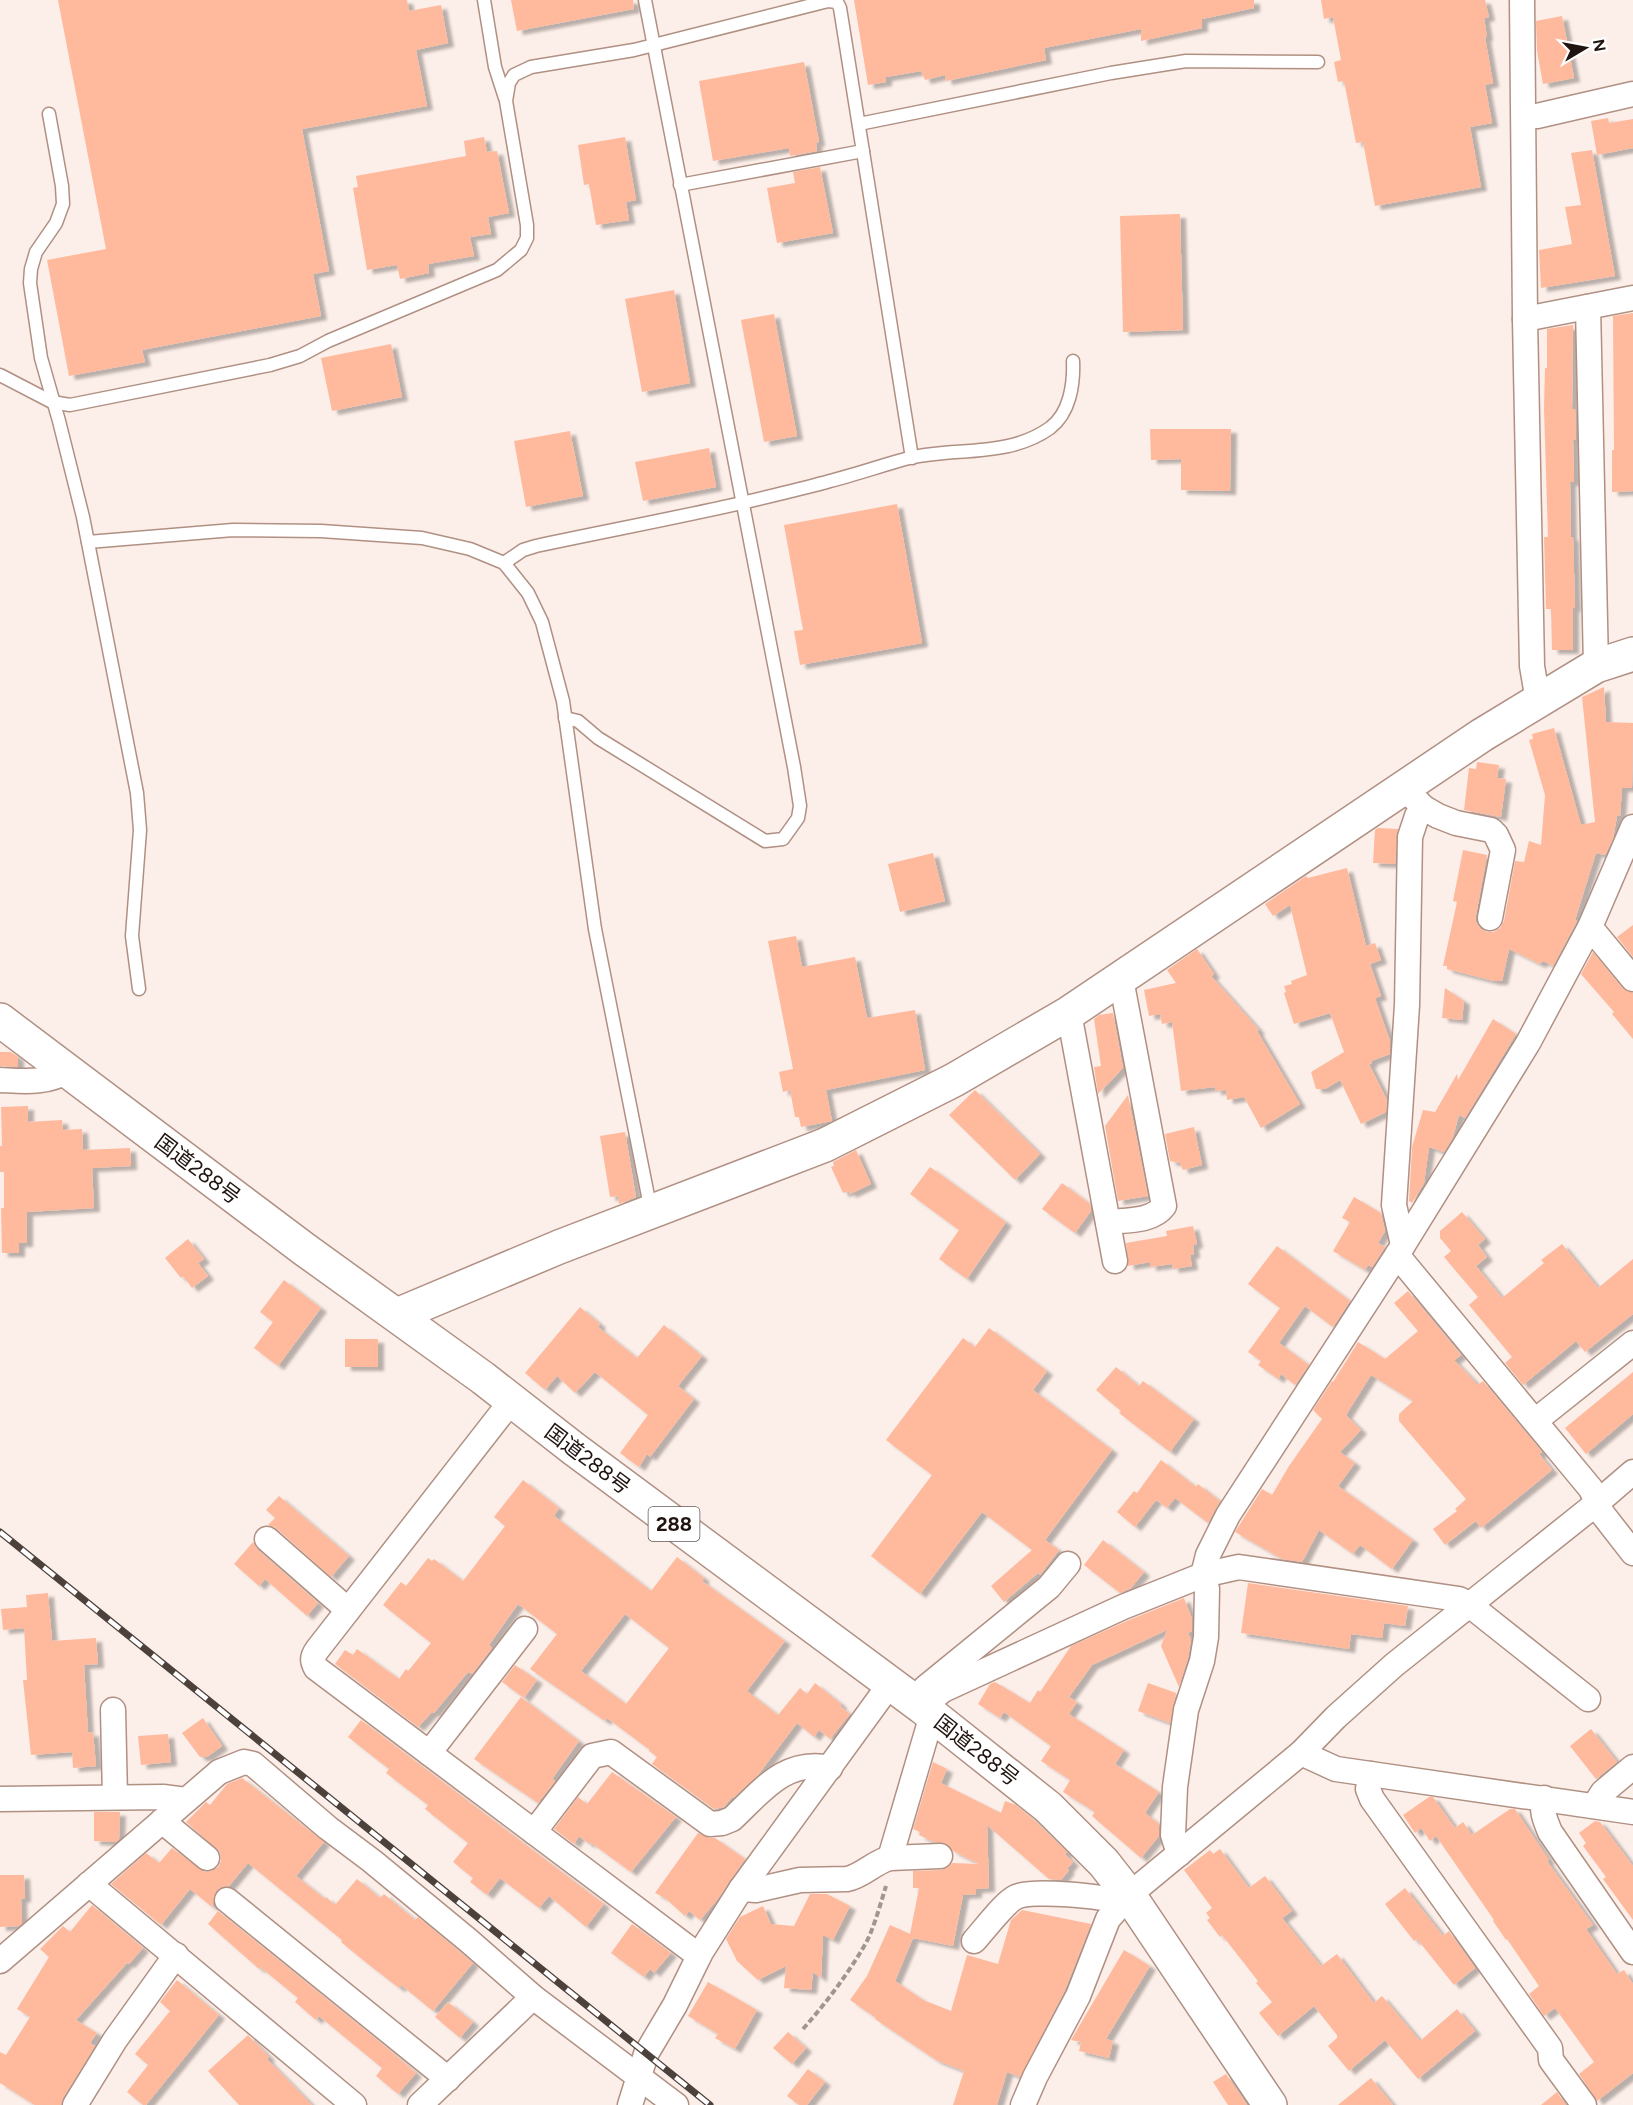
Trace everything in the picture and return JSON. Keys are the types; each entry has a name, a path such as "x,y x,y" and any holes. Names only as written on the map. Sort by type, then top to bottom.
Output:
{"main road":[{"path":"398,1315 559,1247 825,1144 954,1080 1069,1013 1121,978 1415,797 1538,701 1596,666 1633,654"},
{"name":"国道288号","path":"0,1020 304,1249 398,1315 574,1449 914,1701 1048,1807 1104,1863 1125,1899 1270,2105"}],"street":[{"path":"1522,0 1532,666 1538,701"},
{"path":"1537,116 1633,94"},
{"path":"1525,319 1633,298"},
{"path":"1588,307 1596,666"},
{"path":"1415,797 1456,823 1491,830 1496,835 1503,850 1490,918"},
{"path":"1415,797 1417,816 1410,837 1407,1005 1394,1205 1400,1250 1591,1488 1601,1512 1633,1552"},
{"path":"1179,1854 1173,1835 1173,1815 1186,1710 1202,1661 1206,1637 1207,1589 1203,1575 1208,1555 1228,1515 1400,1250 1528,1043 1590,927 1633,826"},
{"path":"1590,927 1633,979"},
{"path":"1107,1222 1151,1216 1159,1213 1164,1206 1121,978"},
{"path":"1069,1013 1115,1261"},
{"path":"0,1080 45,1080 58,1077 67,1071"},
{"path":"1535,1421 1633,1342"},
{"path":"512,1400 313,1656 313,1662 316,1668 699,1956"},
{"path":"1023,2105 1035,2077 1078,1996 1108,1919 1125,1899 1301,1753 1336,1717 1386,1673 1633,1472"},
{"path":"267,1539 348,1610"},
{"path":"630,2105 646,2054 675,2005 699,1956 741,1889 830,1768 914,1701 1049,1587 1068,1564"},
{"path":"914,1701 943,1690 1123,1607 1203,1575 1239,1567 1458,1599 1469,1605 1588,1699"},
{"path":"429,1753 525,1629"},
{"path":"890,1858 914,1701"},
{"path":"113,1710 115,1797"},
{"path":"534,1832 592,1755 611,1752 711,1824 722,1824 732,1819 779,1775 794,1768 812,1765 830,1768"},
{"path":"1301,1753 1336,1769 1633,1812"},
{"path":"0,1961 219,1772 228,1766 244,1761 253,1764 533,1997 676,2105"},
{"path":"1594,1806 1603,1792 1633,1767"},
{"path":"1371,1774 1368,1789 1372,1799 1550,2048 1551,2060 1584,2105"},
{"path":"0,1799 163,1797 186,1800"},
{"path":"1544,1798 1542,1806 1550,1832 1633,1952"},
{"path":"162,1821 207,1858"},
{"path":"741,1889 756,1890 800,1881 854,1878 890,1858 940,1856"},
{"path":"89,1884 354,2105"},
{"path":"974,1941 1013,1898 1025,1893 1125,1899"},
{"path":"227,1900 448,2079"},
{"path":"75,2105 115,2040 176,1956"},
{"path":"420,2105 533,1997"}],"lane":[{"path":"0,375 52,402 70,405 270,365 300,356 328,341 497,270 521,250 527,238 527,225 506,101 495,67 484,0"},
{"path":"565,718 578,721 598,738 765,841 783,839 798,818 800,806 645,0"},
{"path":"506,101 509,83 514,75 531,67 653,45 813,2 837,2 840,8 912,458"},
{"path":"859,124 1111,73 1186,61 1318,62"},
{"path":"49,114 63,204 56,223 36,252 30,283 40,358 59,421 88,542 137,793 140,830 132,936 139,989"},
{"path":"680,185 863,151"},
{"path":"504,563 523,550 536,546 828,482 912,458 996,450 1025,440 1050,428 1060,419 1068,402 1073,378 1072,361"},
{"path":"88,542 233,530 321,531 422,538 470,549 504,563 528,593 542,621 565,718 595,929 651,1212"}],"building":[{"path":"58,0 407,0 409,11 441,5 448,43 416,50 427,106 302,129 329,271 313,274 321,316 142,350 145,362 69,376 47,260 106,249"},
{"path":"511,0 633,0 634,9 517,31"},
{"path":"854,0 1254,0 1254,8 1202,19 1202,28 1141,41 1141,29 1044,48 1046,60 946,81 945,75 925,80 921,71 886,77 886,82 868,85"},
{"path":"1321,0 1485,0 1489,17 1484,18 1487,37 1485,37 1493,83 1485,85 1492,123 1470,127 1481,187 1375,206 1363,142 1356,143 1344,81 1338,82 1334,62 1341,60 1333,17 1324,19"},
{"path":"1562,16 1574,78 1543,84 1537,51 1536,21"},
{"path":"804,62 819,142 816,143 817,151 790,156 789,148 713,161 699,81"},
{"path":"1608,118 1609,123 1633,119 1633,148 1597,155 1591,121"},
{"path":"484,137 487,152 497,151 509,213 488,217 491,234 470,237 474,256 428,264 429,273 400,279 397,265 367,270 353,188 358,187 356,176 466,156 464,141"},
{"path":"625,137 636,200 626,202 629,220 596,225 589,184 584,185 578,145"},
{"path":"1592,150 1615,276 1541,288 1539,250 1572,244 1565,207 1581,205 1571,153"},
{"path":"820,167 833,233 777,243 767,188 795,183 793,172"},
{"path":"1180,214 1183,330 1123,332 1120,216"},
{"path":"674,290 690,383 642,392 625,299"},
{"path":"1633,313 1633,491 1612,492 1613,316"},
{"path":"774,314 797,436 764,442 741,320"},
{"path":"1573,325 1572,409 1575,409 1576,440 1573,440 1574,482 1570,482 1575,608 1573,608 1573,650 1552,650 1551,609 1546,609 1544,537 1548,537 1544,409 1547,329"},
{"path":"391,344 402,397 332,411 321,358"},
{"path":"1150,429 1231,429 1230,491 1181,490 1181,459 1151,460"},
{"path":"570,431 583,496 526,507 514,441"},
{"path":"709,448 716,487 643,501 635,462"},
{"path":"897,504 922,643 800,665 794,631 803,630 784,525"},
{"path":"1604,687 1606,722 1633,723 1632,788 1622,788 1620,816 1617,816 1613,839 1605,855 1596,853 1575,920 1577,921 1553,966 1543,961 1540,964 1509,949 1502,981 1447,969 1447,966 1443,966 1457,902 1453,901 1463,850 1487,855 1476,922 1481,929 1494,932 1504,921 1515,861 1524,862 1529,841 1541,845 1545,795 1529,740 1533,739 1532,734 1554,728 1581,825 1595,822 1582,697"},
{"path":"1477,762 1499,765 1497,778 1506,779 1501,817 1464,810 1469,768 1476,769"},
{"path":"1378,828 1398,829 1395,864 1373,863 1375,830"},
{"path":"933,853 945,901 900,912 888,864"},
{"path":"1347,868 1366,946 1375,943 1381,960 1370,964 1381,996 1375,998 1390,1041 1390,1054 1371,1061 1372,1063 1369,1064 1387,1100 1386,1112 1361,1124 1340,1080 1325,1089 1316,1089 1311,1072 1344,1052 1330,1013 1294,1024 1284,986 1307,975 1290,905 1273,916 1265,904 1306,876 1308,878"},
{"path":"1633,925 1633,957 1617,937"},
{"path":"796,936 802,967 855,957 867,1018 915,1010 925,1070 826,1090 832,1121 801,1127 799,1117 795,1117 790,1090 783,1092 779,1072 793,1069 768,941"},
{"path":"1197,949 1214,974 1211,976 1259,1030 1257,1031 1300,1104 1261,1128 1244,1097 1227,1100 1226,1090 1215,1091 1215,1087 1181,1091 1172,1022 1162,1024 1160,1014 1149,1016 1144,990 1176,983 1167,970"},
{"path":"1593,952 1622,988 1633,993 1633,1039 1612,1014 1614,1012 1581,974"},
{"path":"1445,988 1464,1001 1462,1020 1442,1018"},
{"path":"1113,1013 1123,1068 1098,1094 1094,1067 1101,1066 1094,1019 1099,1015"},
{"path":"1493,1019 1516,1034 1465,1118 1459,1115 1453,1137 1444,1152 1429,1147 1424,1183 1412,1203 1409,1201 1412,1147 1423,1110 1435,1112 1434,1114 1457,1074 1458,1080"},
{"path":"0,1052 11,1052 18,1057 18,1067 0,1066"},
{"path":"975,1090 1040,1154 1015,1180 949,1115"},
{"path":"1128,1095 1148,1196 1118,1201 1105,1126"},
{"path":"28,1106 28,1122 62,1120 63,1130 82,1129 83,1150 130,1148 131,1166 92,1168 94,1208 27,1212 27,1243 19,1243 19,1253 2,1253 1,1208 4,1208 4,1172 0,1172 1,1107"},
{"path":"1194,1127 1202,1165 1183,1170 1180,1163 1170,1161 1165,1134"},
{"path":"625,1132 636,1197 619,1204 618,1196 610,1197 600,1136"},
{"path":"856,1150 871,1184 850,1194 849,1191 843,1193 831,1167 834,1166 833,1162"},
{"path":"930,1167 1006,1222 967,1279 939,1259 959,1230 910,1194"},
{"path":"1062,1183 1090,1204 1091,1211 1075,1233 1042,1209"},
{"path":"1354,1197 1381,1213 1385,1231 1378,1243 1385,1247 1372,1267 1368,1265 1365,1270 1333,1251 1350,1222 1342,1218"},
{"path":"1462,1212 1485,1239 1478,1245 1487,1257 1476,1266 1502,1298 1544,1263 1541,1260 1562,1244 1598,1288 1633,1259 1633,1314 1585,1352 1576,1341 1523,1385 1505,1363 1512,1357 1469,1305 1478,1297 1444,1257 1451,1251 1440,1238 1440,1231"},
{"path":"1193,1226 1197,1244 1193,1245 1194,1254 1190,1255 1192,1266 1173,1269 1172,1264 1150,1267 1150,1262 1128,1266 1126,1243 1167,1236 1166,1231"},
{"path":"188,1239 204,1259 198,1263 208,1276 192,1288 165,1258"},
{"path":"1277,1246 1350,1301 1333,1327 1305,1306 1279,1343 1309,1365 1295,1385 1281,1374 1278,1379 1258,1365 1261,1361 1248,1352 1280,1308 1248,1284"},
{"path":"284,1280 321,1308 278,1366 254,1348 273,1322 260,1312"},
{"path":"1408,1291 1461,1355 1454,1360 1478,1385 1483,1381 1542,1452 1539,1454 1552,1470 1481,1528 1476,1521 1445,1545 1433,1529 1457,1511 1455,1509 1466,1499 1399,1421 1399,1414 1413,1401 1371,1375 1346,1415 1361,1430 1340,1452 1355,1463 1338,1486 1413,1540 1392,1569 1360,1545 1353,1554 1319,1530 1302,1562 1282,1559 1235,1532 1262,1489 1272,1495 1322,1419 1313,1410 1358,1342 1385,1359 1418,1331 1394,1303"},
{"path":"580,1307 600,1324 598,1327 637,1358 664,1325 702,1356 678,1386 694,1399 650,1457 647,1454 639,1467 620,1453 648,1415 595,1372 575,1393 557,1376 545,1390 525,1373"},
{"path":"989,1328 1047,1371 1033,1390 1112,1450 1045,1540 1059,1550 1040,1575 1038,1573 1004,1602 991,1586 1032,1550 982,1512 920,1594 871,1556 932,1475 886,1440 963,1338 975,1347"},
{"path":"345,1339 378,1339 378,1367 345,1367"},
{"path":"1116,1367 1139,1386 1143,1381 1194,1419 1170,1452 1119,1413 1121,1411 1096,1390"},
{"path":"1633,1372 1633,1414 1586,1454 1565,1428"},
{"path":"1161,1460 1196,1487 1198,1484 1220,1501 1208,1523 1175,1498 1167,1508 1156,1500 1135,1527 1117,1512 1134,1491 1137,1493"},
{"path":"523,1480 559,1508 554,1516 651,1591 677,1557 704,1578 702,1581 785,1641 747,1691 778,1715 800,1688 807,1694 815,1683 850,1714 830,1739 819,1730 814,1737 797,1723 758,1775 724,1807 714,1809 652,1764 657,1757 650,1750 607,1718 605,1721 530,1669 557,1634 518,1604 489,1645 492,1648 472,1674 468,1672 434,1713 432,1712 418,1727 335,1664 345,1650 353,1655 357,1649 399,1679 406,1669 408,1671 431,1643 383,1605 401,1582 406,1586 428,1558 432,1561 434,1559 463,1581 505,1526 494,1517","holes":["625,1614 669,1648 626,1704 581,1671"]},
{"path":"279,1496 349,1556 331,1577 276,1528 268,1525 275,1518 266,1510"},
{"path":"1103,1540 1144,1572 1131,1588 1120,1593 1084,1565"},
{"path":"253,1542 258,1550 318,1603 307,1616 265,1579 259,1586 234,1564"},
{"path":"1248,1583 1408,1606 1405,1626 1384,1623 1382,1638 1351,1634 1349,1649 1241,1633"},
{"path":"48,1593 52,1641 96,1638 98,1664 84,1665 88,1733 93,1732 96,1766 73,1768 72,1752 31,1755 23,1680 27,1680 24,1628 3,1630 1,1609 27,1607 26,1595"},
{"path":"1184,1598 1192,1619 1192,1631 1188,1633 1191,1640 1188,1658 1179,1687 1161,1646 1167,1630 1092,1665 1069,1697 1077,1702 1069,1714 1124,1750 1115,1764 1159,1792 1145,1813 1159,1824 1159,1836 1141,1858 1092,1816 1095,1812 1063,1792 1070,1780 1041,1761 1051,1746 1004,1712 1000,1718 978,1704 990,1684 995,1682 1030,1703 1071,1646"},
{"path":"515,1665 537,1680 524,1698 502,1682"},
{"path":"1148,1683 1176,1693 1170,1723 1138,1711"},
{"path":"521,1697 579,1741 552,1779 555,1781 538,1803 474,1759"},
{"path":"203,1718 222,1746 207,1757 200,1757 182,1733"},
{"path":"361,1720 604,1904 586,1927 549,1896 539,1908 500,1878 487,1895 470,1882 473,1878 453,1862 468,1843 425,1809 428,1805 386,1773 389,1769 348,1737"},
{"path":"1591,1729 1617,1762 1596,1779 1570,1746"},
{"path":"168,1734 171,1762 141,1765 138,1736"},
{"path":"933,1762 947,1769 941,1783 1001,1813 1005,1801 1016,1805 1067,1852 1065,1854 1073,1862 1061,1880 1049,1879 987,1825 989,1888 976,1889 976,1894 963,1895 953,1946 913,1938 895,1981 923,2000 951,2011 967,1955 998,1964 1011,1920 1022,1910 1091,1924 1065,1990 1020,2077 1007,2072 997,2105 953,2105 964,2071 936,2060 850,2000 867,1976 890,1925 910,1934 919,1888 913,1888 913,1871 941,1870 952,1863 979,1864 953,1851 947,1844 934,1842 919,1835 920,1832 913,1829"},
{"path":"612,1772 676,1817 631,1872 590,1842 589,1844 579,1836 574,1844 554,1829 578,1797 587,1804"},
{"path":"242,1778 324,1842 296,1876 335,1905 357,1879 380,1898 384,1894 415,1920 418,1917 473,1963 433,2011 401,1985 399,1988 368,1964 248,1863 229,1886 216,1891 212,1907 190,1889 161,1925 111,1884 146,1853 159,1863 172,1848 204,1872 218,1867 221,1861 220,1852 186,1822 206,1802 210,1805 227,1784"},
{"path":"1429,1797 1433,1797 1455,1828 1463,1822 1472,1835 1510,1809 1515,1809 1549,1860 1547,1861 1593,1925 1586,1929 1617,1974 1624,1970 1633,1984 1633,2073 1597,2101 1579,2074 1594,2062 1555,2008 1544,2016 1529,1994 1539,1986 1436,1836 1430,1841 1421,1828 1415,1833 1403,1815"},
{"path":"94,1812 120,1812 119,1839 116,1842 94,1841"},
{"path":"1595,1821 1600,1822 1633,1866 1633,1920 1603,1879 1606,1877 1583,1846 1586,1843 1579,1833"},
{"path":"698,1833 715,1838 745,1859 717,1900 700,1920 689,1911 685,1916 665,1898 655,1893"},
{"path":"1220,1849 1249,1888 1265,1876 1292,1911 1282,1918 1321,1966 1337,1954 1374,2003 1382,1996 1420,2041 1457,2009 1475,2031 1418,2079 1385,2040 1349,2071 1328,2046 1337,2038 1337,2035 1314,2006 1278,2036 1259,2013 1272,2002 1222,1935 1220,1937 1207,1920 1210,1918 1206,1913 1212,1908 1184,1870 1210,1850 1213,1854"},
{"path":"0,1875 24,1875 25,1898 21,1899 22,1923 19,1926 0,1927"},
{"path":"1405,1888 1443,1936 1449,1931 1475,1968 1454,1985 1417,1939 1414,1941 1385,1904"},
{"path":"810,1894 827,1894 850,1906 833,1940 823,1935 821,1978 813,1972 811,1990 784,1988 786,1966 758,1980 737,1961 726,1939 740,1917 763,1906 771,1924 794,1926"},
{"path":"92,1905 143,1948 76,2020 97,2033 90,2043 95,2046 61,2105 35,2105 0,2083 0,2052 6,2055 30,2017 17,2009 49,1957 40,1949 63,1926 70,1932"},
{"path":"218,1911 416,2073 398,2094 376,2076 382,2068 319,2016 316,2020 295,2002 298,1998 260,1967 259,1969 208,1924"},
{"path":"632,1924 671,1953 654,1973 650,1969 644,1977 611,1953"},
{"path":"1124,1950 1150,1966 1106,2039 1113,2041 1109,2058 1079,2051 1081,2042 1071,2040"},
{"path":"177,1980 219,2015 146,2105 143,2105 127,2092 148,2065 135,2054 170,2011 160,2002"},
{"path":"708,1982 757,2010 735,2049 715,2038 718,2034 688,2016"},
{"path":"448,2002 473,2022 460,2038 435,2017"},
{"path":"788,2032 806,2048 792,2064 773,2048"},
{"path":"248,2035 269,2057 267,2059 312,2105 239,2105 208,2071"},
{"path":"808,2069 825,2082 807,2105 799,2105 787,2096"},
{"path":"1226,2074 1247,2105 1228,2105 1213,2082"},
{"path":"1371,2078 1393,2105 1338,2105"},
{"path":"1557,2092 1566,2105 1541,2105"}],"railway":[{"path":"0,1532 710,2105"}]}
